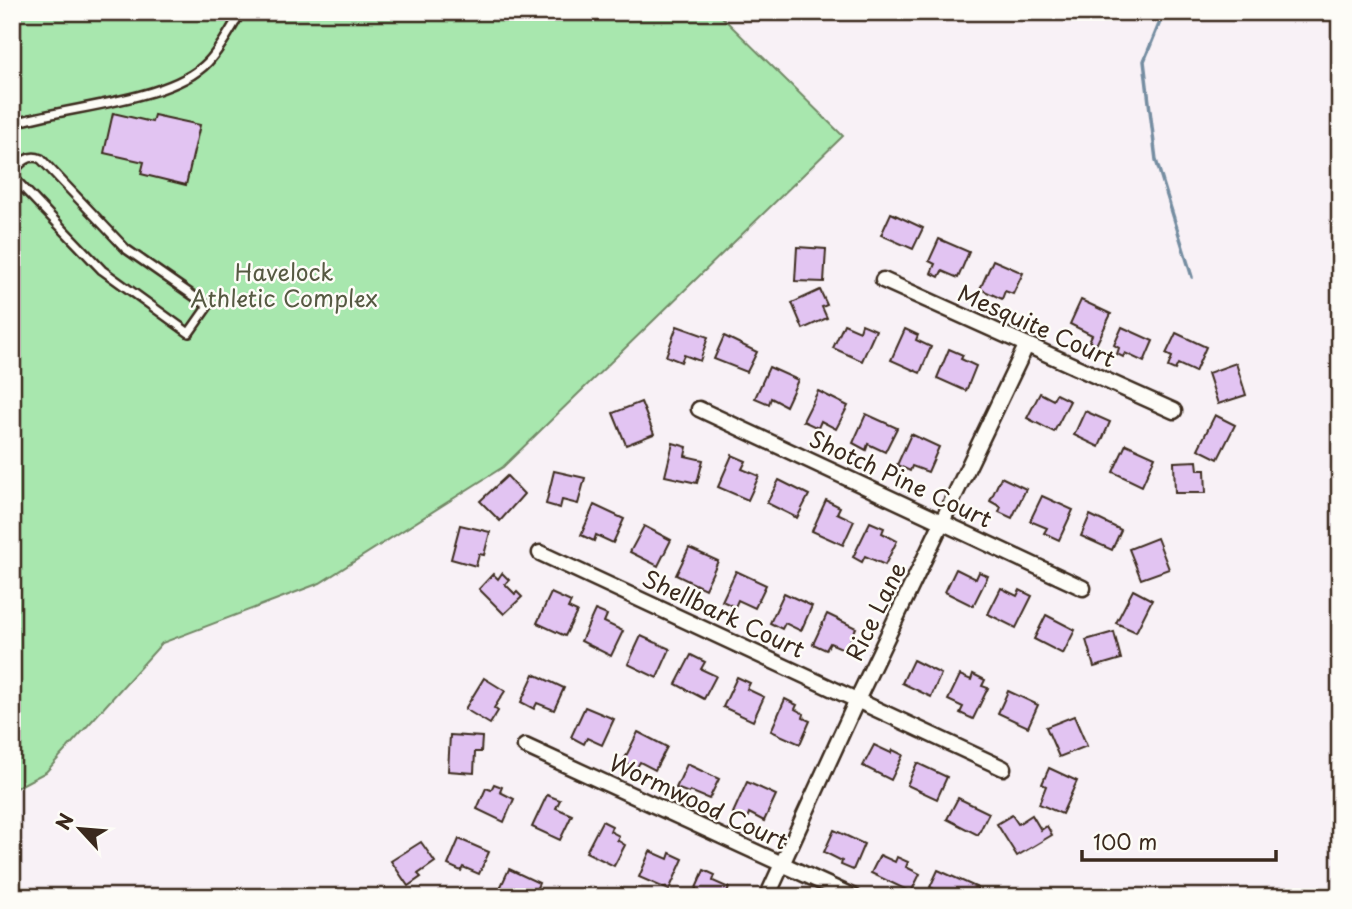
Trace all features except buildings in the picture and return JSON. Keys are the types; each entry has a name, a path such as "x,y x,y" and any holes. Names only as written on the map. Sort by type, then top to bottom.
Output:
{"street":[{"name":"Mesquite Court","path":"883,280 1174,411"},
{"name":"Rice Lane","path":"767,897 1026,346"},
{"name":"Shotch Pine Court","path":"699,409 1083,588"},
{"name":"Shellbark Court","path":"540,553 1003,768"},
{"name":"Wormwood Court","path":"525,746 854,897"}],"lane":[{"path":"12,124 38,115 139,95 192,75 207,63 222,44 241,12"},
{"path":"27,159 41,159 126,249 208,306 189,333 102,270 12,174 27,159"}],"green space":[{"name":"Havelock Athletic Complex","path":"12,12 717,12 843,136 503,467 320,583 162,643 46,772 12,790"}],"waterway":[{"path":"1164,12 1144,61 1156,160 1192,277"}]}
